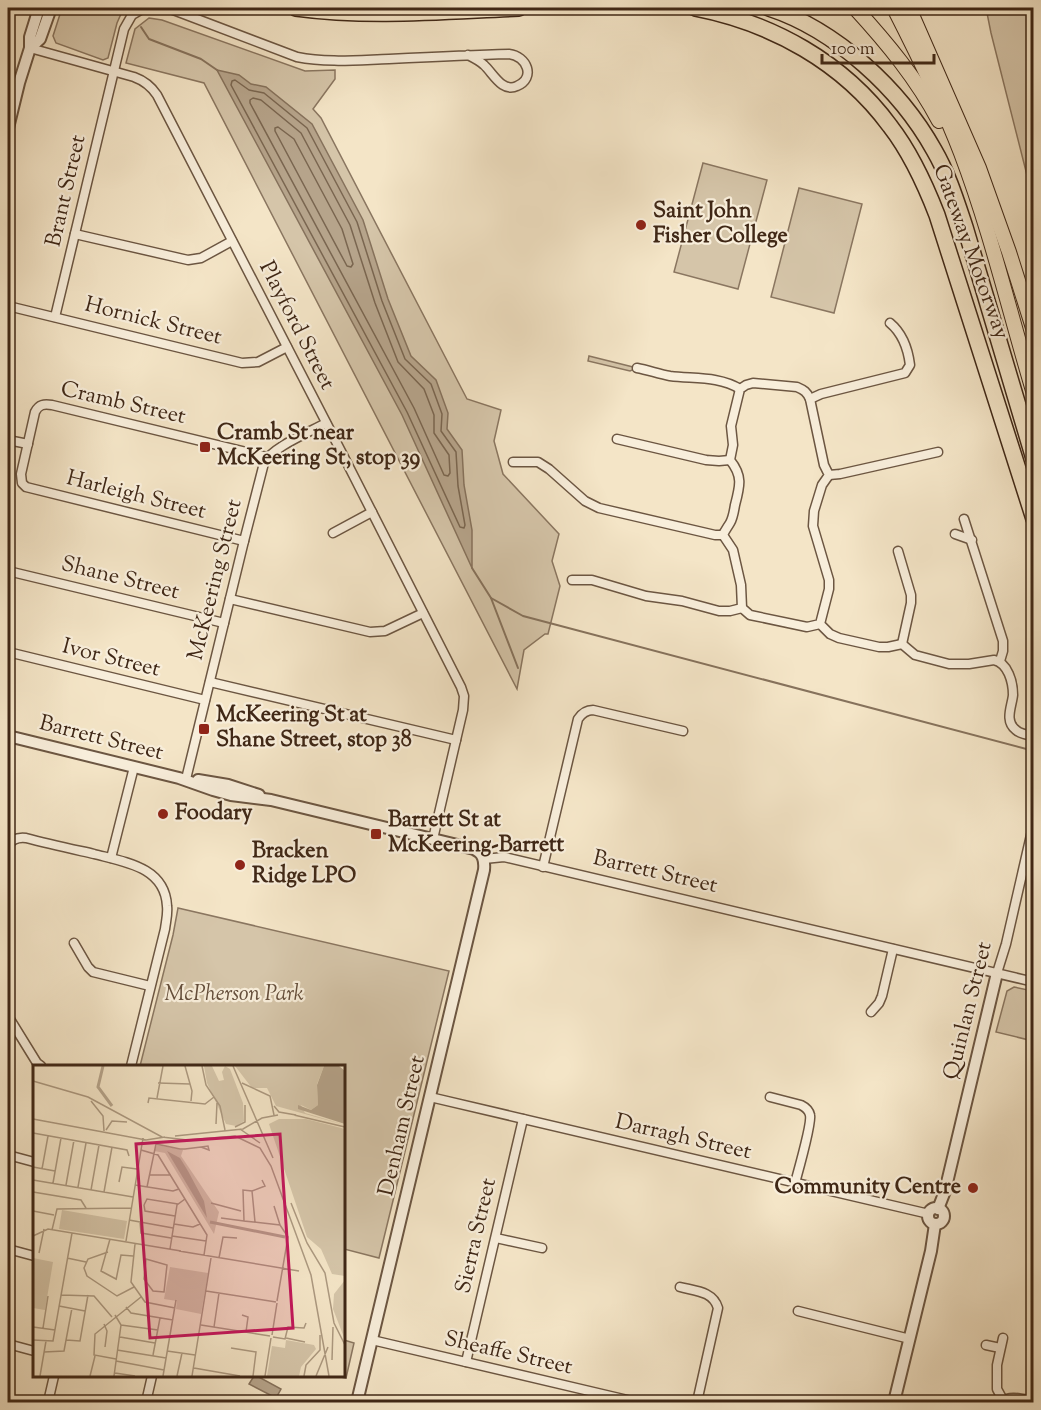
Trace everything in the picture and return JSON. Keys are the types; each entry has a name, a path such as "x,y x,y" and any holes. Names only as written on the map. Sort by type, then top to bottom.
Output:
{"highway":[{"path":"296,8 356,14 397,14 519,8"},
{"name":"Gateway Motorway","path":"695,8 722,13 750,22 779,34 808,50 853,85 891,126 910,155 937,215 1034,519"},
{"name":"Gateway Motorway","path":"769,8 809,26 839,44 863,63 890,89 912,116 933,148 952,188 1034,459"},
{"path":"855,8 906,66 928,100 950,144 961,154"},
{"path":"894,8 939,101 961,154 994,251 1034,394"},
{"path":"909,8 979,168 1034,331"}],"street":[{"path":"8,128 39,8"},
{"path":"30,48 40,39 51,8"},
{"name":"Brant Street","path":"55,317 124,29 132,15 144,8"},
{"path":"168,8 297,57 314,61 468,55 515,55 524,61 527,67 525,78 517,86 505,86 486,66 468,55"},
{"name":"Playford Street","path":"30,48 142,80 157,95 372,512 464,696 463,710 433,839"},
{"path":"75,234 188,260 201,258 232,241"},
{"name":"Hornick Street","path":"8,306 242,363 258,362 287,347"},
{"path":"810,399 821,394 905,373 910,365 909,356 899,330 890,322"},
{"path":"637,368 668,376 719,380 731,383 740,389"},
{"path":"723,535 731,523 740,479 730,460 733,445 730,426 740,389 746,385 753,383 796,387 807,393 824,465 829,474"},
{"name":"Cramb Street","path":"28,444 38,402 267,457"},
{"path":"267,457 275,450 326,423"},
{"path":"8,440 28,444"},
{"path":"616,440 706,460 730,460"},
{"name":"Harleigh Street","path":"28,444 18,484 26,488 244,541"},
{"path":"829,474 840,474 938,452"},
{"name":"McKeering Street","path":"186,779 244,541 267,457"},
{"path":"513,462 538,462 549,468 585,501 599,508 714,535 723,535"},
{"path":"820,624 829,589 829,580 813,526 814,511 822,485 829,474"},
{"path":"333,533 372,512"},
{"path":"964,519 1003,641 1000,661"},
{"path":"955,534 972,540"},
{"path":"723,535 733,550 741,585 742,608 750,615 807,627 820,624"},
{"path":"898,551 911,594 902,644"},
{"name":"Shane Street","path":"8,571 224,623"},
{"path":"572,580 592,580 646,596 719,611 730,612 742,608"},
{"path":"230,599 370,632 385,631 423,613"},
{"path":"820,624 830,634 839,638 879,647 902,644"},
{"path":"902,644 915,655 949,664 1000,661 1005,666 1013,694 1009,715 1011,724 1017,731 1034,736"},
{"name":"Ivor Street","path":"8,652 205,700"},
{"path":"210,682 456,740"},
{"path":"543,867 580,715 593,710 682,731"},
{"name":"Barrett Street","path":"8,736 186,779 213,790 241,797 271,800 433,839 478,851 484,859 504,857 1034,982"},
{"path":"111,858 134,767"},
{"name":"Quinlan Street","path":"910,1339 935,1224 940,1223 943,1219 943,1214 933,1211 945,1191 1034,822"},
{"path":"10,843 17,838 26,838 132,864 149,872 163,889 168,909 165,929 131,1065"},
{"name":"Denham Street","path":"357,1402 484,870 484,859"},
{"path":"74,943 93,972 150,986"},
{"path":"871,1012 882,996 893,949"},
{"path":"8,1016 10,1026 40,1065"},
{"name":"Darragh Street","path":"430,1097 795,1183 933,1211"},
{"path":"770,1097 801,1105 810,1114 795,1183"},
{"name":"Sierra Street","path":"466,1362 523,1119"},
{"path":"8,1155 33,1162"},
{"path":"496,1238 542,1248"},
{"path":"8,1249 33,1256"},
{"path":"680,1287 713,1297 718,1308 697,1402"},
{"path":"798,1311 910,1339 894,1402"},
{"path":"1003,1338 997,1365 997,1389 1002,1401 1013,1397 1034,1401"},
{"name":"Sheaffe Street","path":"372,1340 636,1402"},
{"path":"8,1344 33,1351"},
{"path":"986,1345 1000,1348"},
{"path":"48,1402 54,1377"},
{"path":"146,1402 152,1377"}],"green space":[{"path":"62,8 129,8 121,14 117,23 108,58 103,60 56,43 53,36"},
{"path":"986,8 1033,8 1033,199 991,33"},
{"path":"149,18 162,20 305,71 335,70 335,79 313,109 321,118 467,399 501,410 494,441 503,474 559,534 552,561 560,586 548,634 524,650 517,689 204,83 126,63 135,29"},
{"path":"703,163 767,180 738,289 674,272"},
{"path":"799,188 862,204 834,313 771,297"},
{"path":"589,356 637,368 630,371 588,361"},
{"name":"McPherson Park","path":"178,908 449,971 379,1258 345,1249 345,1065 140,1065"},
{"path":"1014,987 1033,991 1033,1041 996,1032 1007,991"},
{"path":"345,1340 354,1343 346,1378 341,1377 345,1377"}],"water":[{"path":"217,70 239,75 251,84 266,87 312,124 363,220 388,299 411,356 436,380 448,413 447,429 462,450 464,485 472,530 472,568 402,415"},
{"path":"253,1377 259,1377 281,1389 276,1398 249,1384"}],"waterway":[{"path":"141,27 149,39 201,59 217,70"},
{"path":"472,568 491,598 518,668"},
{"path":"491,598 523,616 1034,751"}],"place":[{"name":"Saint John Fisher College","path":"641,225"},
{"name":"Cramb St near McKeering St, stop 39","path":"205,447"},
{"name":"McKeering St at Shane Street, stop 38","path":"204,729"},
{"name":"Foodary","path":"163,814"},
{"name":"Barrett St at McKeering-Barrett","path":"376,834"},
{"name":"Bracken Ridge LPO","path":"240,865"},
{"name":"Community Centre","path":"973,1188"}]}
